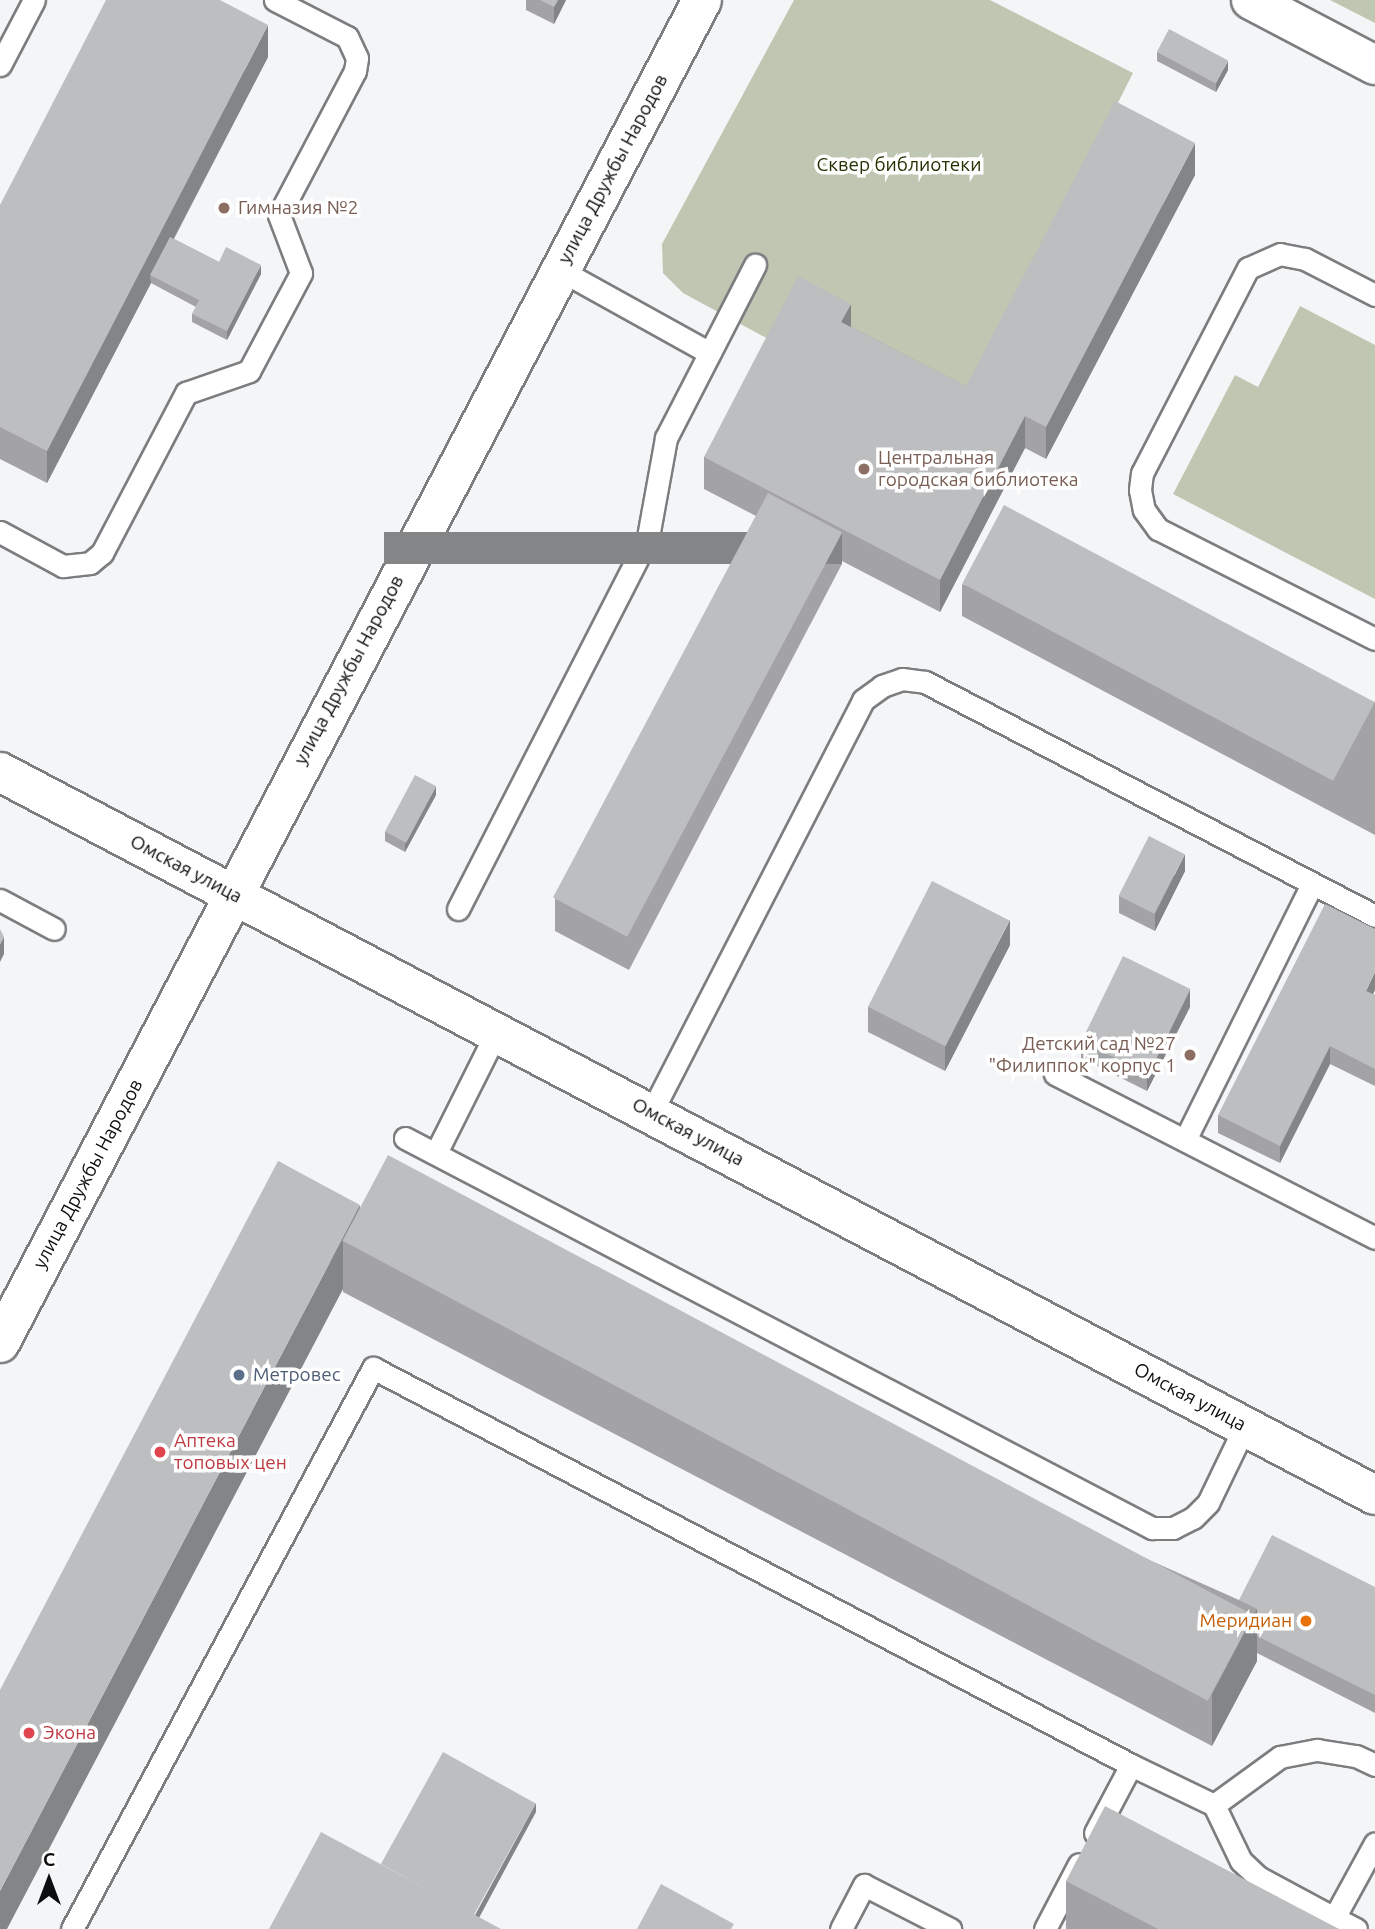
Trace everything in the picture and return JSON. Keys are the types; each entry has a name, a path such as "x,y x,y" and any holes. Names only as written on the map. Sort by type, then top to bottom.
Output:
{"main road":[{"name":"улица Дружбы Народов","path":"0,1343 702,0"},
{"path":"1251,0 1375,65"},
{"name":"Омская улица","path":"0,772 1375,1495"}],"lane":[{"path":"0,65 34,0"},
{"path":"0,532 63,566 90,563 102,553 186,393 249,371 302,273 279,215 355,71 357,58 346,37 275,0"},
{"path":"1375,295 1305,259 1280,254 1248,268 1142,473 1140,490 1144,510 1157,529 1375,639"},
{"path":"458,909 648,537 666,438 755,265"},
{"path":"560,270 710,353"},
{"path":"651,1113 863,700 882,686 902,679 925,682 1311,886 1375,916"},
{"path":"1185,1140 1311,886"},
{"path":"0,900 54,929"},
{"path":"436,1153 497,1031"},
{"path":"1055,1074 1375,1238"},
{"path":"405,1138 1152,1528 1173,1528 1200,1511 1245,1426"},
{"path":"82,1926 373,1368 1131,1765 1214,1805 1241,1861 1258,1877 1356,1929"},
{"path":"1214,1805 1280,1757 1317,1750 1356,1756 1375,1765"},
{"path":"1045,1929 1131,1765"},
{"path":"1334,1918 1375,1843"},
{"path":"841,1929 864,1885 950,1929"}],"green space":[{"name":"Сквер библиотеки","path":"794,0 990,0 1133,73 972,391 794,297 772,341 683,293 663,273 662,244"},
{"path":"1330,0 1375,0 1375,23"},
{"path":"1300,306 1375,345 1375,599 1173,494 1235,375 1258,387"}],"building":[{"path":"106,0 220,0 268,25 47,451 0,427 0,205"},
{"path":"540,0 558,0 554,7"},
{"path":"1169,29 1228,60 1216,83 1157,52"},
{"path":"1115,101 1195,143 1046,427 1025,416 940,580 704,457 798,276 851,304 841,322 966,386"},
{"path":"170,237 219,262 226,247 261,265 227,331 192,314 199,300 150,275"},
{"path":"768,493 842,532 627,937 553,897"},
{"path":"1004,505 1375,702 1333,781 962,584"},
{"path":"415,775 436,786 406,843 385,832"},
{"path":"1149,836 1185,854 1154,914 1119,896"},
{"path":"932,881 1010,920 946,1046 868,1007"},
{"path":"1325,904 1375,929 1375,972 1366,991 1375,995 1375,1069 1330,1046 1280,1146 1218,1115"},
{"path":"1123,956 1190,989 1149,1074 1081,1041"},
{"path":"388,1155 1253,1615 1208,1701 342,1241"},
{"path":"278,1161 360,1205 0,1891 0,1690"},
{"name":"Меридиан","path":"1272,1535 1375,1587 1375,1695 1257,1636 1257,1609 1239,1600"},
{"path":"443,1752 536,1803 474,1915 381,1864"},
{"path":"1105,1806 1339,1929 1158,1929 1066,1881"},
{"path":"321,1832 501,1929 269,1929"},
{"path":"661,1884 734,1924 731,1929 637,1929"}],"place":[{"name":"Гимназия №2","path":"224,208"},
{"name":"Центральная городская библиотека","path":"864,469"},
{"name":"Детский сад №27 \"Филиппок\" корпус 1","path":"1190,1055"},
{"name":"Метровес","path":"239,1375"},
{"name":"Аптека топовых цен","path":"160,1452"},
{"name":"Меридиан","path":"1306,1621"},
{"name":"Экона","path":"29,1733"}]}
